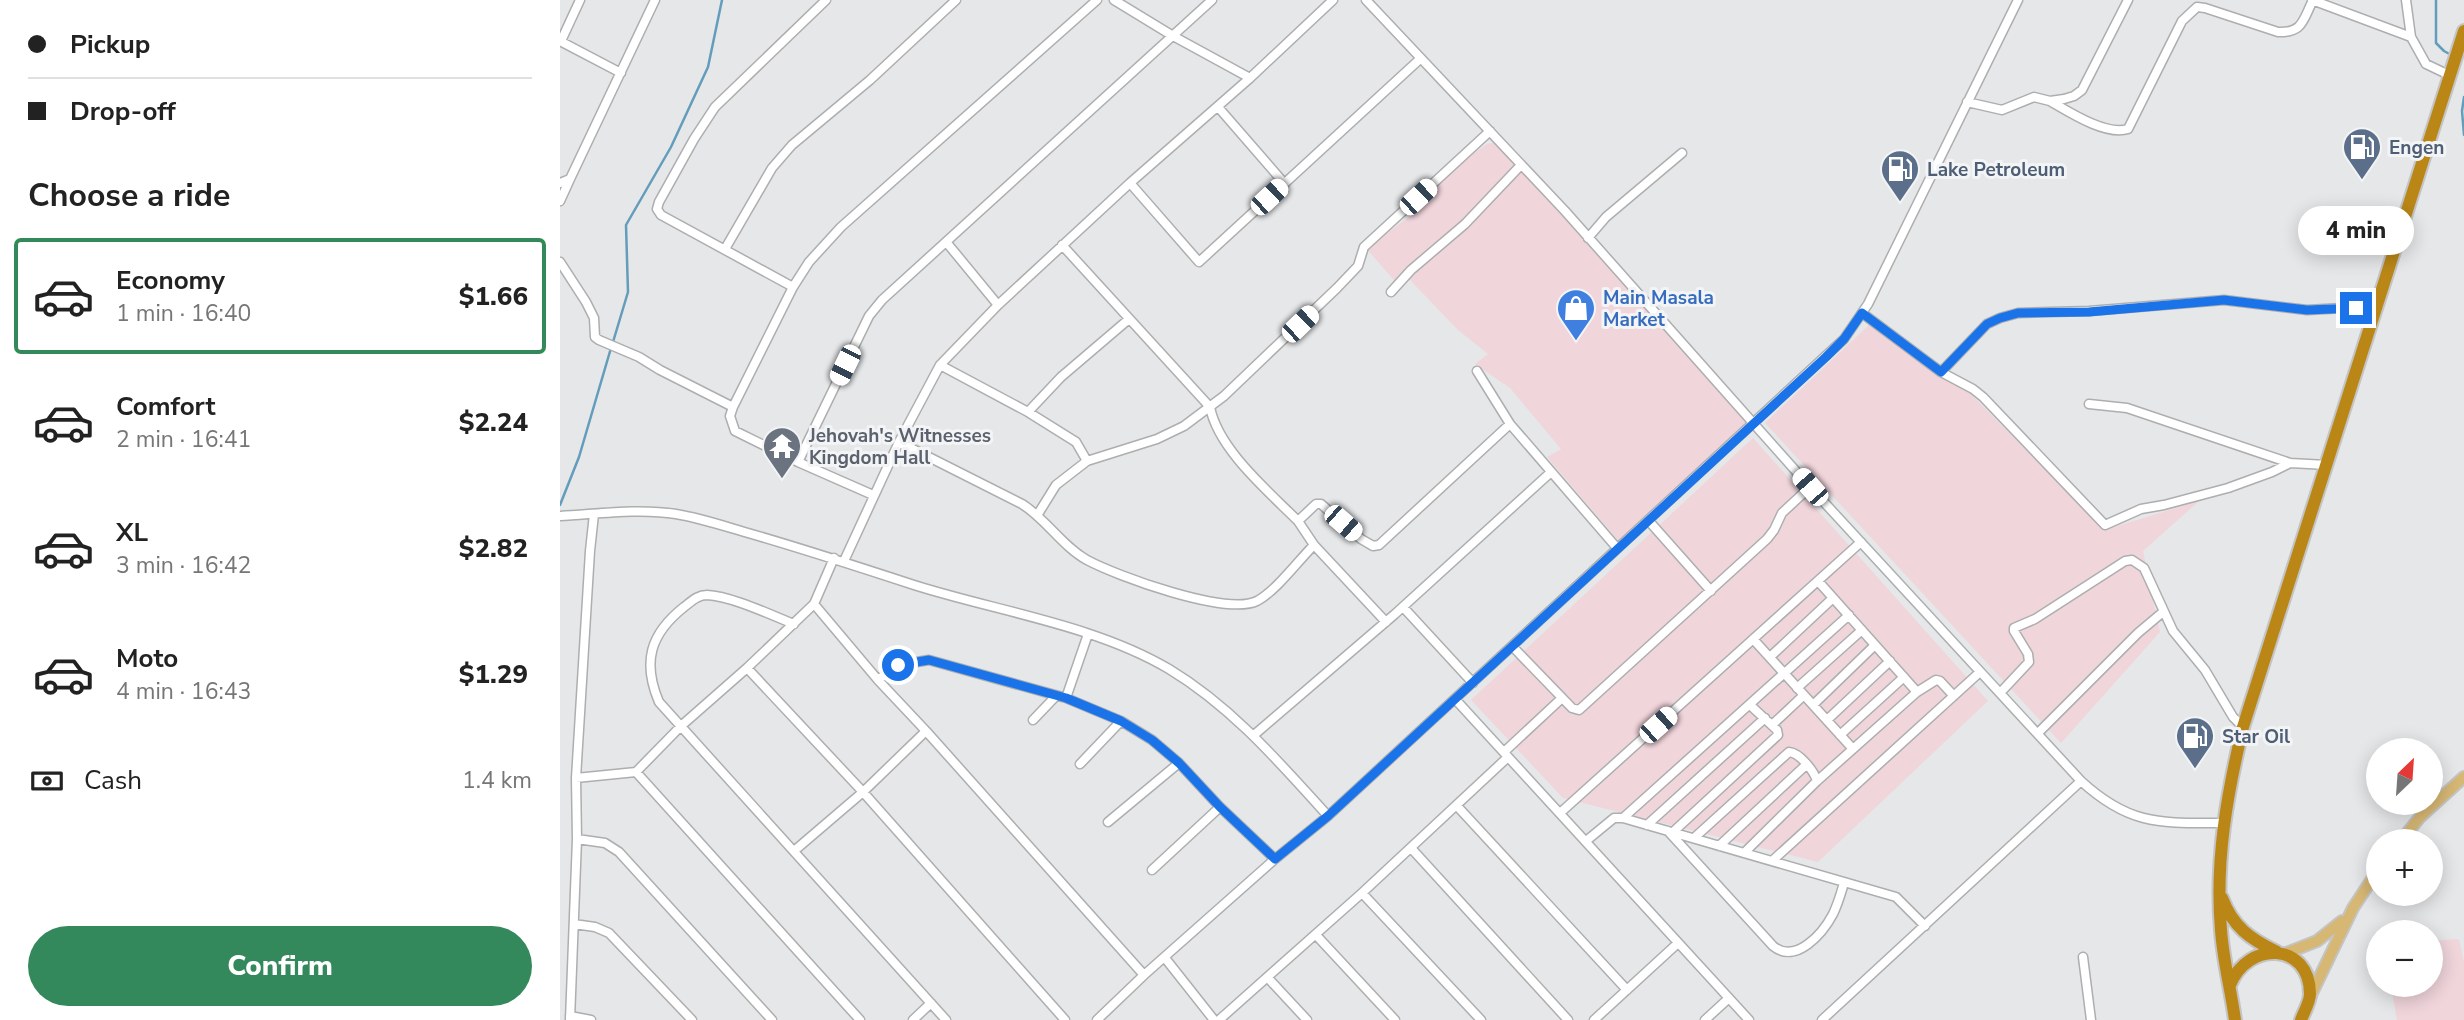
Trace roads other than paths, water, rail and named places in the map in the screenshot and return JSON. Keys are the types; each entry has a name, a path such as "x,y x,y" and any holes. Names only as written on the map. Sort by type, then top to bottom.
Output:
{"highway":[{"path":"2235,1020 2222,946 2220,891 2223,823 2243,727 2464,31"},
{"path":"2220,891 2227,913 2235,925 2252,940 2293,959 2303,970 2310,997 2301,1020"},
{"path":"2230,985 2243,964 2256,955 2280,953"}],"main road":[{"path":"2410,829 2464,777"},
{"path":"2280,953 2326,936 2336,929 2366,888"},
{"path":"2310,997 2353,908"}],"street":[{"path":"580,0 560,41 621,73"},
{"path":"560,201 655,0"},
{"path":"793,287 661,215 657,209 694,139 715,107 826,0"},
{"path":"725,249 772,168 792,145 870,80 956,0"},
{"path":"873,495 798,463 736,431 730,416 733,407 808,262 841,227 1097,0"},
{"path":"1114,0 1250,78"},
{"path":"798,463 869,316 882,300 1212,0"},
{"path":"844,561 921,396 940,365 998,305 1333,0"},
{"path":"1097,1020 1275,859 1328,816 1844,339 1862,313 2018,1 2006,0"},
{"path":"2050,100 2074,96 2082,90 2128,0"},
{"path":"1967,102 2002,110 2034,97 2050,100 2092,123 2122,131 2129,129 2156,69 2182,21 2197,7 2269,30 2289,33 2301,26 2312,0 2411,37"},
{"path":"2406,0 2411,37 2426,64 2449,75"},
{"path":"1370,1 1588,238 1810,487 2081,781 2110,805 2132,816 2157,821 2223,823"},
{"path":"1130,183 1199,262 1420,58"},
{"path":"1218,107 1284,183"},
{"path":"1038,513 1056,485 1087,461 1157,439 1184,426 1210,407 1337,288 1358,266 1364,247 1490,131"},
{"path":"1588,238 1613,211 1682,153"},
{"path":"1391,292 1411,270 1465,224 1521,165"},
{"path":"560,183 570,179"},
{"path":"947,243 998,305"},
{"path":"1062,246 1210,407 1212,418 1227,446 1298,521 1314,545 1386,622"},
{"path":"560,262 594,318 595,337 733,407"},
{"path":"1941,372 1987,324 2018,313 2089,312 2224,300 2307,310 2378,306"},
{"path":"1862,313 1941,372 1983,397 2105,525 2108,526 2141,509 2228,488 2290,463"},
{"path":"1028,412 1061,377 1129,319"},
{"path":"940,365 1028,412 1076,442 1087,461"},
{"path":"1477,372 1510,424 1617,548"},
{"path":"2089,404 2127,408 2290,463 2327,465"},
{"path":"1298,521 1316,504 1321,504 1361,539 1373,546 1379,545 1510,424"},
{"path":"899,442 987,484 1038,513 1086,559 1186,596 1228,605 1254,602 1266,595 1314,545"},
{"path":"1254,736 1403,607 1550,473"},
{"path":"1513,646 1575,710 1584,707 1766,539 1782,513 1810,487"},
{"path":"561,516 637,512 675,514 834,558 915,585 1088,634 1136,652 1169,669 1219,704 1254,736 1328,816"},
{"path":"591,1020 570,1018 577,839 576,778 594,514"},
{"path":"1648,520 1711,592"},
{"path":"1560,813 1861,542"},
{"path":"576,778 636,772 681,726 814,604 834,558"},
{"path":"2000,693 2029,662 2028,653 2014,628 2035,619 2125,561 2132,560 2144,568 2173,631 2205,670 2233,717 2243,727"},
{"path":"1818,581 1917,692"},
{"path":"794,624 728,600 707,595 698,596 677,612 654,640 652,686 659,702 946,1020"},
{"path":"1770,657 1833,597"},
{"path":"814,604 878,680 1144,975"},
{"path":"1403,607 1473,683"},
{"path":"2038,733 2138,633 2163,612"},
{"path":"1623,818 1849,615"},
{"path":"1797,688 1862,630"},
{"path":"1066,698 1088,634"},
{"path":"1753,639 1853,749"},
{"path":"1813,705 1875,645"},
{"path":"878,680 898,665 929,660 1066,698 1121,721 1152,740 1179,763 1220,807 1275,859"},
{"path":"1827,720 1889,661"},
{"path":"747,667 1065,1020"},
{"path":"1772,862 1980,671"},
{"path":"1840,735 1904,677"},
{"path":"1744,853 1817,781 1917,692 1936,680 1953,695"},
{"path":"1772,725 1804,695"},
{"path":"1033,720 1056,696"},
{"path":"1219,1020 1457,806 1562,698"},
{"path":"1455,699 1749,1020"},
{"path":"1670,831 1777,737 1778,733 1772,725 1750,705"},
{"path":"1647,825 1765,718"},
{"path":"1080,764 1121,721"},
{"path":"794,851 863,793 926,731"},
{"path":"1694,838 1789,752 1796,754 1816,776 1817,781"},
{"path":"1108,822 1179,763"},
{"path":"1719,846 1806,765"},
{"path":"636,772 860,1020"},
{"path":"1822,1020 2081,781"},
{"path":"1457,806 1627,990"},
{"path":"1152,870 1220,807"},
{"path":"1586,841 1610,820 1623,818 1896,897 1925,926"},
{"path":"1670,831 1773,946 1782,951 1800,950 1825,926 1834,912 1844,883"},
{"path":"577,839 605,843 619,852 772,1020"},
{"path":"1411,848 1568,1020"},
{"path":"1362,893 1481,1020"},
{"path":"574,925 595,927 609,933 692,1020"},
{"path":"1316,935 1395,1020"},
{"path":"1594,1020 1678,943"},
{"path":"2083,957 2091,1020"},
{"path":"1165,958 1214,1020"},
{"path":"1268,978 1307,1020"},
{"path":"1705,1020 1729,998"},
{"path":"913,1020 931,1003"}],"waterway":[{"path":"613,342 628,292 626,225 671,147 708,67 722,0"},
{"path":"2436,0 2436,43 2453,56"},
{"path":"2464,97 2464,135"},
{"path":"560,505 579,457 611,348"}],"place":[{"name":"Engen","path":"2362,181"},
{"name":"Lake Petroleum","path":"1900,203"},
{"name":"Main Masala Market","path":"1576,342"},
{"name":"Jehovah's Witnesses Kingdom Hall","path":"782,480"},
{"name":"Star Oil","path":"2195,770"}]}
